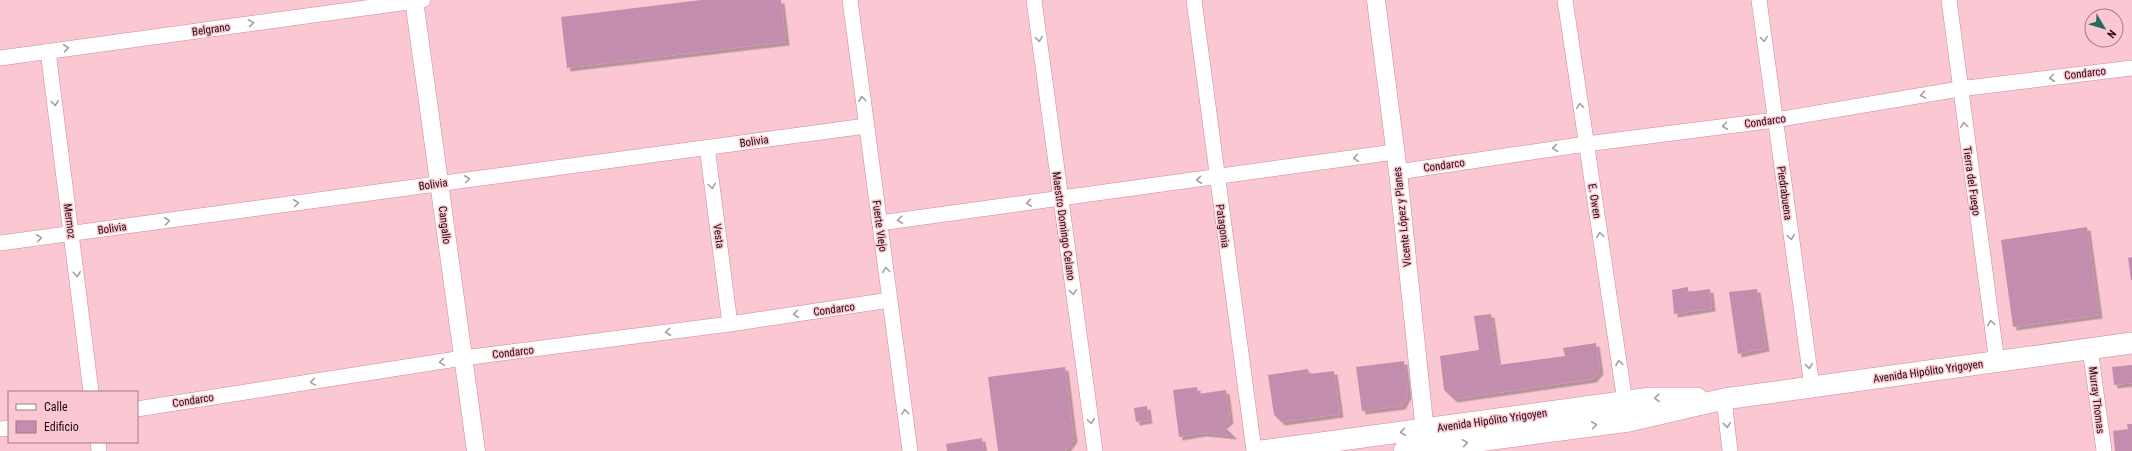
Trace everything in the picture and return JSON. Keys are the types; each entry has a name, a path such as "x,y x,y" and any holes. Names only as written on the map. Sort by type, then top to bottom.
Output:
{"main road":[{"name":"Avenida Hipólito Yrigoyen","path":"1261,451 1426,441 1629,421 1724,399 2132,343"},
{"name":"Avenida Hipólito Yrigoyen","path":"1404,451 1426,441 1625,402 1667,397 1724,399"}],"street":[{"name":"Belgrano","path":"0,58 417,0"},
{"name":"Cangallo","path":"417,0 476,451"},
{"name":"Fuerte Viejo","path":"850,0 910,451"},
{"name":"Maestro Domingo Celano","path":"1034,0 1095,451"},
{"name":"Patagonia","path":"1194,0 1254,451"},
{"name":"Vicente López y Planes","path":"1376,0 1394,152 1398,172 1426,441"},
{"name":"E. Owen","path":"1565,0 1625,402"},
{"name":"Piedrabuena","path":"1759,0 1812,387"},
{"name":"Tierra del Fuego","path":"1949,0 1959,89 1996,362"},
{"name":"Mermoz","path":"48,51 91,391"},
{"name":"Condarco","path":"1398,172 1586,144 1775,120 1959,89 2132,68"},
{"name":"Bolivia","path":"0,243 866,126"},
{"name":"Vesta","path":"707,147 730,324"},
{"path":"880,223 1217,178 1394,152"},
{"name":"Condarco","path":"138,409 463,358 730,324 890,300"},
{"name":"Murray Thomas","path":"2090,348 2104,451"},
{"path":"1724,399 1730,451"}],"building":[{"path":"701,0 781,0 786,42 567,68 561,17"},
{"path":"2087,227 2099,315 2013,327 2001,240"},
{"path":"2132,257 2132,280 2131,280 2128,258"},
{"path":"1688,287 1688,292 1710,289 1712,308 1674,314 1672,290"},
{"path":"1757,289 1766,348 1738,354 1729,292"},
{"path":"1491,314 1498,365 1565,356 1563,348 1596,343 1600,371 1593,379 1454,399 1444,390 1440,356 1479,350 1474,316"},
{"path":"1404,361 1408,395 1402,406 1362,411 1356,367"},
{"path":"2132,365 2132,383 2114,385 2112,367"},
{"path":"1065,367 1074,439 1065,451 998,451 988,377"},
{"path":"1308,369 1309,374 1334,371 1340,414 1282,422 1274,415 1268,375"},
{"path":"1197,387 1198,394 1226,390 1230,420 1223,426 1234,436 1203,433 1179,437 1173,390"},
{"path":"1147,406 1149,420 1136,422 1134,408"},
{"path":"2127,424 2132,424 2132,451 2115,451 2113,431 2128,429"},
{"path":"982,438 984,451 947,451 946,444"}]}
